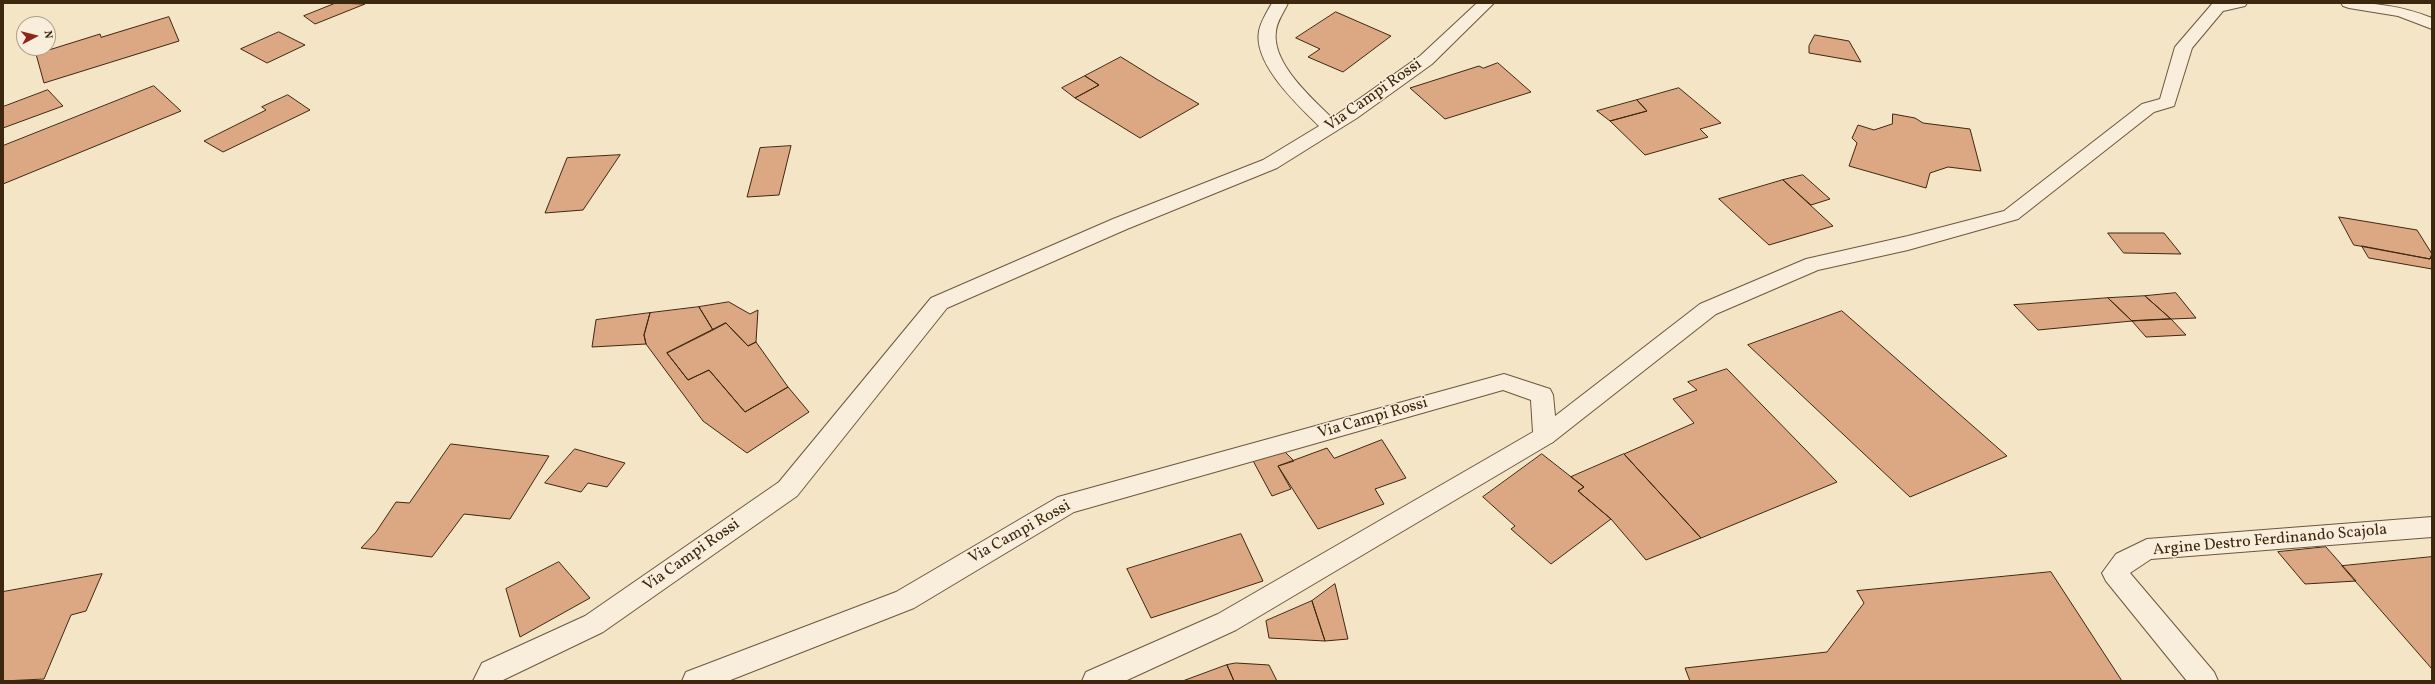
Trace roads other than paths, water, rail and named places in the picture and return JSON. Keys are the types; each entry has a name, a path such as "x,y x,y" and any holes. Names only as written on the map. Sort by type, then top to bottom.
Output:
{"street":[{"path":"1280,3 1267,33 1271,54 1292,87 1330,127"},
{"name":"Via Campi Rossi","path":"487,681 492,672 594,624 788,489 939,303 1120,224 1270,164 1330,127 1426,60 1486,3"},
{"path":"1096,681 1228,622 1545,436 1708,309 1813,264 1908,243 2011,215 2148,108 2168,102 2184,47 2218,7 2240,3"},
{"path":"2349,3 2402,12 2432,24"},
{"path":"2385,22 2432,38"},
{"name":"Via Campi Rossi","path":"696,681 905,600 1067,504 1504,382 1542,395 1545,436"},
{"name":"Argine Destro Ferdinando Scajola","path":"2204,681 2115,573 2125,561 2147,549 2432,527"}]}
